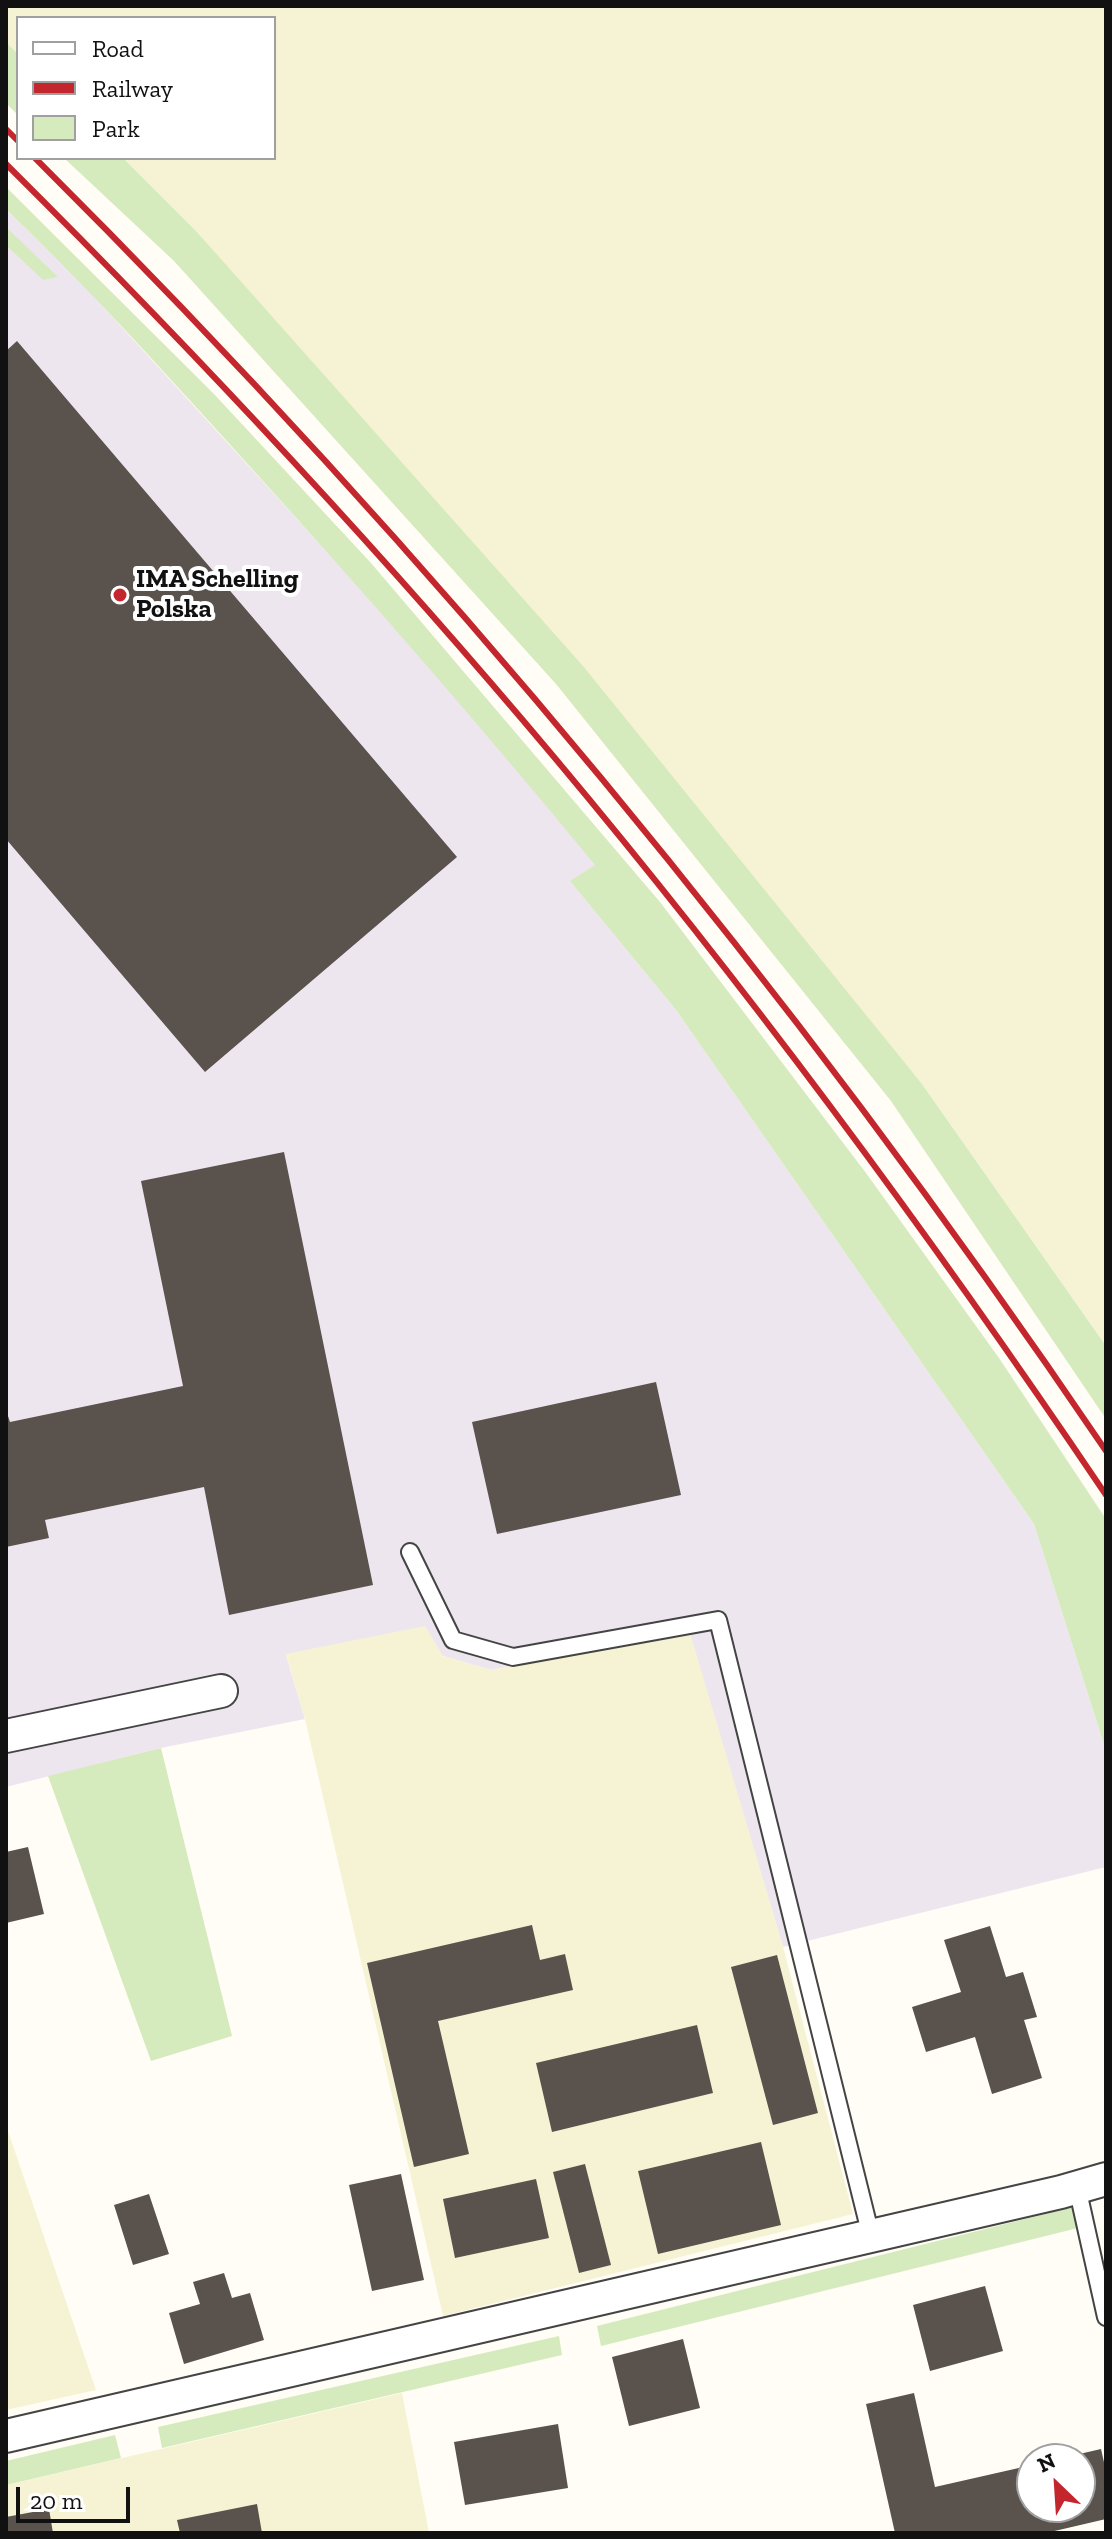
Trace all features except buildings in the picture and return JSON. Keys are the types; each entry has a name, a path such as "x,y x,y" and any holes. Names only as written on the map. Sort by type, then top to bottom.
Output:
{"street":[{"path":"6,1736 221,1691"},
{"path":"6,2436 1092,2183"}],"lane":[{"path":"410,1552 453,1640 513,1657 718,1620 871,2236"},
{"path":"1092,2183 1106,2317"}],"shaded area":[{"path":"6,6 1106,6 1106,1346 922,1084 196,231 125,160 276,160 276,16 16,16 16,52 6,42"},
{"path":"6,209 66,266 339,565 471,714 596,865 571,882 676,1010 1034,1524 1106,1751 1106,1867 783,1947 689,1633 491,1670 443,1656 286,1655 305,1719 161,1748 6,1787"},
{"path":"425,1626 443,1656 491,1670 690,1633 783,1947 853,2214 443,2316 305,1719 286,1654"},
{"path":"6,2125 96,2390 6,2410"},
{"path":"402,2393 429,2533 6,2533 6,2485"}],"green space":[{"path":"6,42 16,52 16,113 6,103"},
{"path":"66,160 125,160 196,231 583,666 922,1084 1106,1346 1106,1419 891,1101 556,684 174,261"},
{"path":"6,187 214,394 371,563 660,902 866,1173 999,1358 1106,1519 1106,1751 1034,1524 676,1010 570,881 595,865 288,509 127,332 6,209"},
{"path":"6,227 58,277 43,280 6,245"},
{"path":"161,1748 232,2036 151,2061 48,1776"},
{"path":"1073,2207 1078,2228 601,2346 597,2326"},
{"path":"559,2336 562,2355 162,2448 158,2427"},
{"path":"115,2435 121,2458 6,2485 6,2461"}],"railway":[{"path":"6,129 16,139"},
{"path":"37,160 182,308 326,462 466,619 602,779 734,942 862,1108 986,1278 1106,1451"},
{"path":"6,164 287,454 489,680 628,846 840,1119 975,1305 1106,1495"}],"place":[{"name":"IMA Schelling Polska","path":"120,595"}]}
